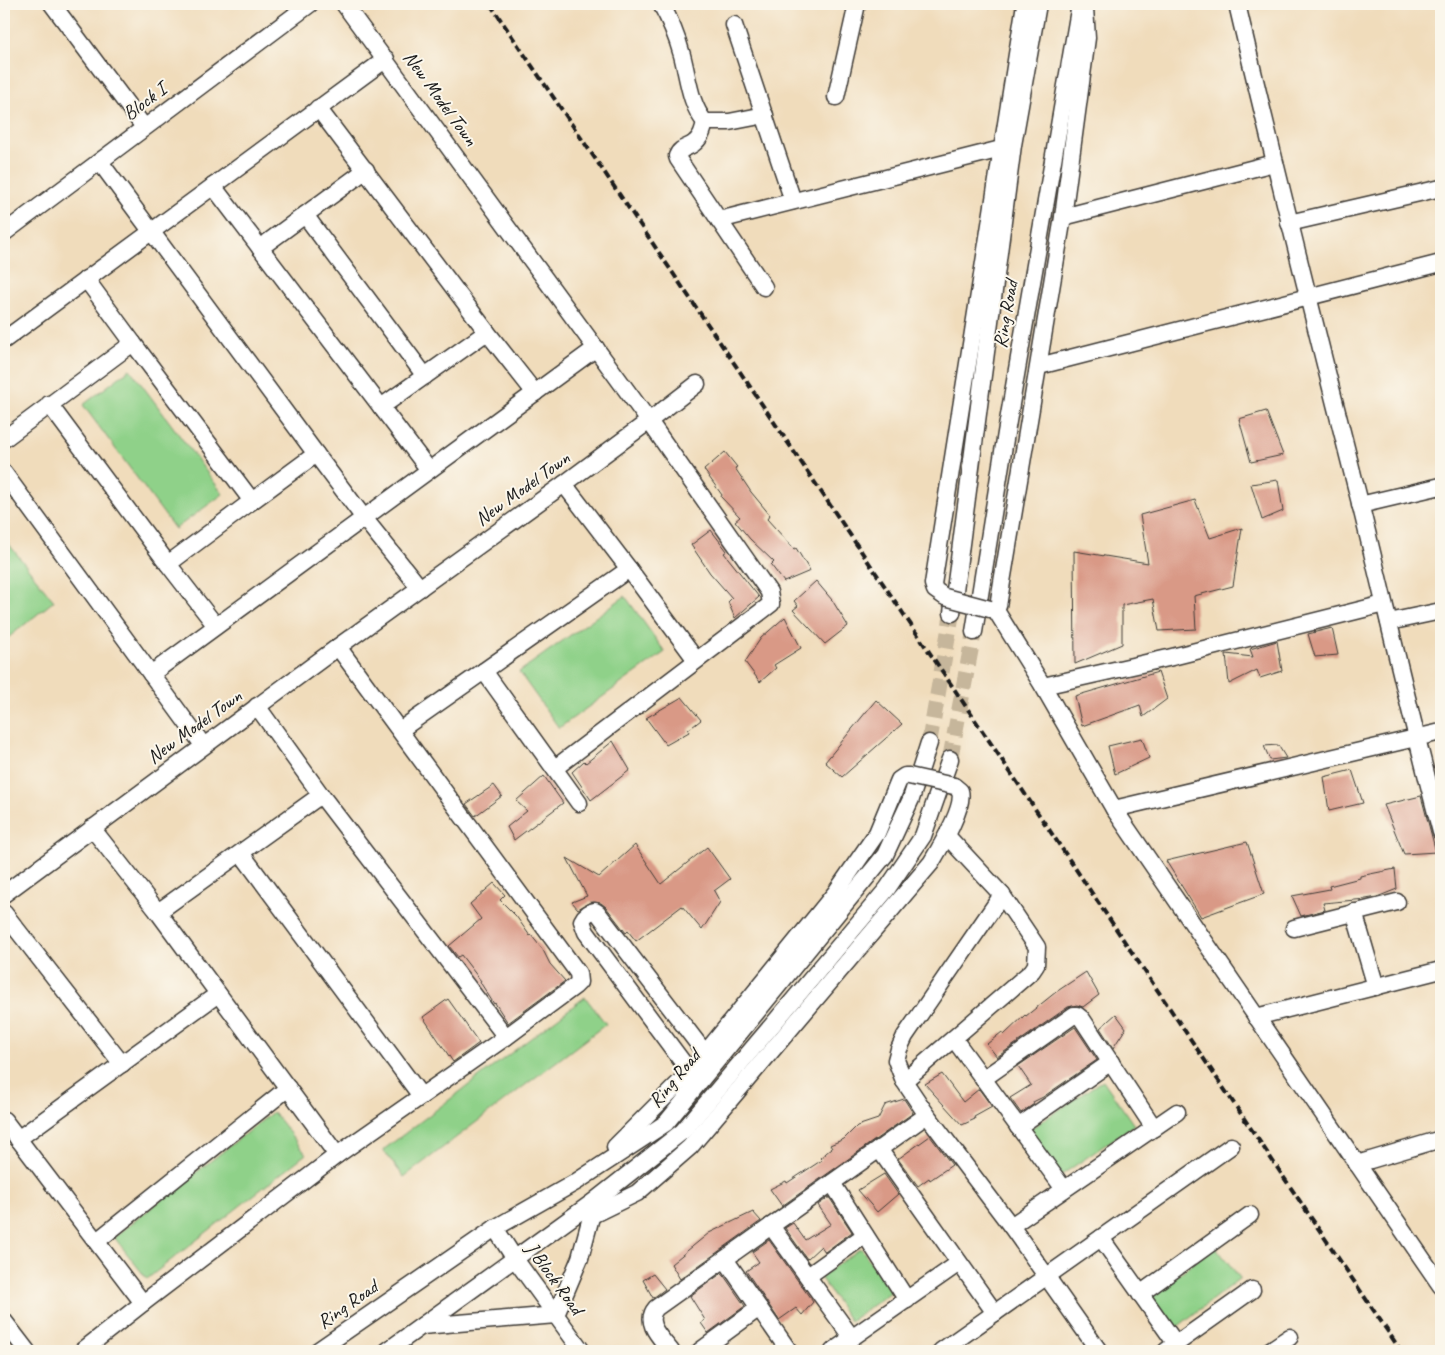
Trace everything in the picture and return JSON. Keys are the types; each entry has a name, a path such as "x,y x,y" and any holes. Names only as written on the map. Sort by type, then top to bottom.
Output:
{"street":[{"path":"52,4 144,127"},
{"name":"Block I","path":"4,233 310,4"},
{"name":"New Model Town","path":"4,894 338,646 649,421 344,4"},
{"path":"661,4 671,21 682,53 698,114 705,122 729,122 765,115"},
{"path":"836,97 857,4"},
{"path":"1027,4 1024,10 1001,149 933,584 935,590 946,597 992,609 998,606 1063,217 1087,38 1085,4"},
{"name":"Ring Road","path":"952,613 1014,145 1038,4"},
{"name":"Ring Road","path":"974,632 1006,433 1080,4"},
{"path":"1237,4 1274,163 1389,622 1416,739 1441,832"},
{"path":"734,25 794,201"},
{"path":"4,340 386,59"},
{"path":"318,108 535,393"},
{"path":"705,122 703,132 693,144 680,150 677,156 764,287"},
{"path":"719,220 1001,149"},
{"path":"100,162 150,232 364,518 420,588"},
{"path":"1063,217 1274,163"},
{"path":"260,248 366,170"},
{"path":"213,186 429,470"},
{"path":"1289,223 1441,188"},
{"path":"305,215 425,376"},
{"path":"1039,366 1441,263"},
{"path":"86,279 252,501"},
{"path":"381,407 487,332"},
{"path":"4,439 133,343"},
{"path":"151,674 596,348"},
{"path":"555,768 771,604 769,592 649,421 697,384"},
{"path":"49,404 216,626"},
{"path":"168,564 316,454"},
{"path":"4,473 203,746"},
{"path":"564,484 696,660"},
{"path":"1360,505 1441,486"},
{"path":"400,730 629,569"},
{"path":"1044,686 1168,658 1384,604"},
{"path":"992,609 1044,686 1114,809 1441,1286"},
{"path":"1389,622 1441,611"},
{"path":"82,1351 337,1154 506,1037 579,982 578,973 338,646"},
{"path":"484,671 579,803"},
{"path":"257,706 321,795 506,1037"},
{"path":"1114,809 1441,732"},
{"name":"Ring Road","path":"317,1351 495,1228 576,1182 666,1123 885,855 910,799 929,743"},
{"name":"Ring Road","path":"387,1351 596,1199 682,1131 887,889 923,836 950,759"},
{"path":"576,1182 625,1138 690,1072 836,892 877,833 899,780 904,776 909,776 954,786 960,791 960,802 947,836 931,863 690,1148 636,1193 592,1215"},
{"path":"158,912 321,795"},
{"path":"92,828 158,912 337,1154"},
{"path":"904,1081 1032,972 1036,965 1037,947 1002,895 947,836"},
{"path":"241,853 421,1096"},
{"path":"1002,895 902,1042 896,1060 904,1081 927,1114 1011,1226 1099,1351"},
{"path":"1294,928 1397,902"},
{"path":"690,1072 586,932 582,921 585,915 590,911 598,912 705,1053"},
{"path":"1354,912 1376,987"},
{"path":"4,913 122,1064"},
{"path":"1256,1017 1441,970"},
{"path":"18,1139 218,994"},
{"path":"983,1079 1074,1015 1077,1015 1082,1019 1154,1128"},
{"path":"954,1039 1064,1189"},
{"path":"1018,1127 1110,1062"},
{"path":"96,1241 288,1088"},
{"path":"1011,1226 1177,1112"},
{"path":"671,1351 652,1326 650,1319 656,1308 927,1114"},
{"path":"4,1120 143,1303"},
{"path":"1357,1164 1441,1139"},
{"path":"941,1351 1231,1146"},
{"path":"879,1149 994,1313"},
{"path":"832,1183 906,1300"},
{"path":"422,1326 556,1315 580,1258 596,1199"},
{"path":"1140,1294 1250,1215"},
{"path":"771,1226 852,1338"},
{"name":"J Block Road","path":"495,1228 515,1259 582,1351"},
{"path":"808,1276 865,1235"},
{"path":"1101,1238 1140,1294 1170,1348 1252,1290"},
{"path":"725,1259 789,1351"},
{"path":"833,1351 959,1263"},
{"path":"700,1351 759,1308"},
{"path":"4,1321 26,1351"},
{"path":"1269,1351 1290,1337"}],"green space":[{"path":"130,369 223,494 175,529 83,405"},
{"path":"4,538 54,601 4,641"},
{"path":"625,596 665,652 559,728 519,672"},
{"path":"585,997 606,1024 404,1177 383,1150"},
{"path":"1103,1080 1134,1125 1060,1176 1029,1130"},
{"path":"273,1112 306,1154 147,1279 114,1237"},
{"path":"1215,1246 1240,1278 1172,1331 1147,1299"},
{"path":"861,1248 891,1292 850,1321 820,1277"}],"building":[{"path":"1266,411 1283,455 1251,462 1239,419"},
{"path":"725,452 737,467 735,468 751,492 770,515 767,519 794,549 796,548 810,571 784,582 771,565 774,562 750,539 735,521 740,517 721,497 722,495 704,470"},
{"path":"1278,480 1283,511 1262,520 1251,484"},
{"path":"1195,500 1210,538 1242,528 1233,586 1194,596 1196,629 1159,631 1153,599 1122,605 1122,644 1075,664 1074,551 1148,563 1140,515"},
{"path":"711,530 727,551 724,553 759,597 735,618 728,602 732,598 710,573 691,545"},
{"path":"816,581 832,600 848,626 825,644 793,610 798,606 794,601"},
{"path":"785,617 801,648 774,665 776,668 760,682 745,662 761,638"},
{"path":"1332,628 1338,655 1315,657 1308,634"},
{"path":"1277,641 1282,671 1260,678 1257,670 1229,684 1226,654 1253,657 1250,649"},
{"path":"1158,672 1167,699 1143,717 1140,705 1082,726 1075,696"},
{"path":"682,697 701,720 688,730 689,732 666,745 646,718"},
{"path":"876,700 902,724 842,777 825,762"},
{"path":"1142,738 1149,758 1115,774 1108,746"},
{"path":"613,741 630,770 591,800 572,772 584,761 586,763"},
{"path":"1278,745 1286,758 1270,760 1264,746"},
{"path":"1352,770 1363,803 1329,811 1324,777"},
{"path":"544,776 563,803 514,840 507,827 527,811 516,801"},
{"path":"494,785 502,796 475,816 466,804"},
{"path":"1421,796 1436,852 1404,854 1384,805"},
{"path":"1247,842 1264,894 1201,917 1166,861"},
{"path":"635,845 661,884 707,847 730,879 714,891 720,902 702,930 682,906 636,941 628,931 626,933 601,903 590,902 578,909 572,902 587,896 567,858 599,877"},
{"path":"1395,869 1397,889 1377,897 1323,903 1325,910 1301,916 1292,896 1330,889 1329,886 1360,878 1360,876"},
{"path":"494,883 505,895 500,900 516,916 543,950 550,964 565,981 508,1023 494,1004 481,981 461,955 458,957 449,946 481,919 470,904"},
{"path":"1086,972 1099,995 1083,1007 1077,1005 1068,1007 997,1057 987,1044 1002,1032 1004,1035 1025,1015"},
{"path":"448,999 479,1043 453,1062 423,1017"},
{"path":"1116,1014 1126,1028 1113,1048 1100,1028"},
{"path":"1075,1027 1097,1060 1033,1102 1034,1104 1021,1113 1010,1098 1031,1085 1018,1066"},
{"path":"942,1074 963,1102 979,1089 992,1107 974,1117 975,1119 962,1125 925,1084"},
{"path":"904,1099 913,1113 782,1206 770,1189 786,1181 787,1183 822,1160 820,1158 832,1148 830,1145 844,1139 857,1126 878,1119 885,1105"},
{"path":"930,1136 952,1165 918,1186 898,1159"},
{"path":"884,1174 898,1194 877,1212 858,1190"},
{"path":"829,1197 852,1232 825,1252 821,1246 807,1259 785,1228 793,1223 805,1240 831,1224 818,1205"},
{"path":"753,1212 761,1221 680,1279 671,1264 709,1233"},
{"path":"769,1240 813,1302 802,1315 796,1308 779,1320 746,1271 759,1262 752,1252"},
{"path":"722,1273 745,1306 708,1333 701,1323 705,1320 690,1296"},
{"path":"653,1274 665,1289 653,1298 643,1280"}],"tunnel":[{"path":"929,743 952,613"},
{"path":"950,759 974,632"}],"railway":[{"path":"490,4 1401,1351"}]}
